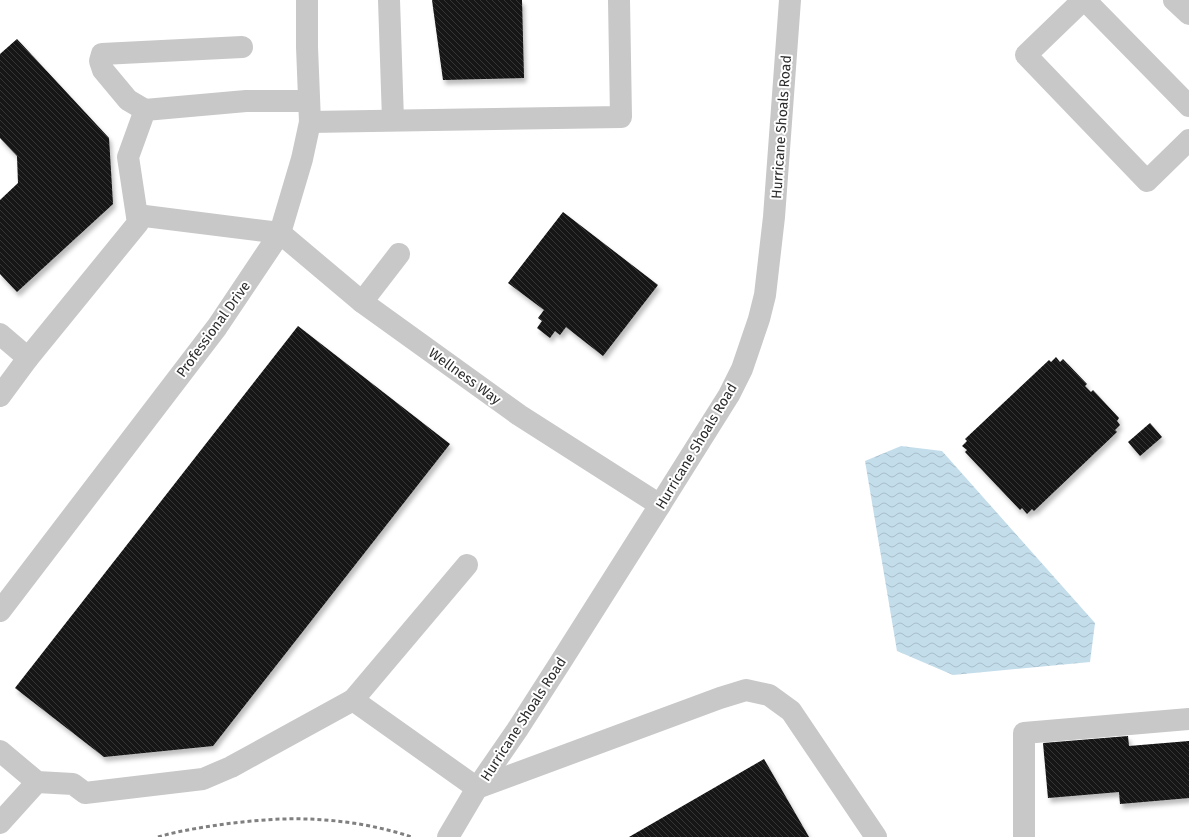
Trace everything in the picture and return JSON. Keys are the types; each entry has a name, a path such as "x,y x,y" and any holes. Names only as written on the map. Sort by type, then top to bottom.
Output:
{"street":[{"name":"Professional Drive","path":"0,610 217,327 280,233 302,159 310,111 307,47 307,0"},
{"path":"389,0 392,120"},
{"path":"242,47 102,54 100,61 104,70 128,100 145,110 246,101 310,111 392,120 621,117 619,0"},
{"name":"Hurricane Shoals Road","path":"448,837 477,788 517,730 660,505 729,395 742,369 759,319 764,294 774,217 790,0"},
{"path":"1189,106 1084,0 1026,55 1147,182 1189,140"},
{"path":"1174,0 1189,14"},
{"path":"0,396 28,358 138,223 128,156 145,110"},
{"path":"136,215 280,233"},
{"name":"Wellness Way","path":"280,233 362,302 520,414 660,505"},
{"path":"362,302 399,254"},
{"path":"0,334 28,358"},
{"path":"0,751 37,782 73,784 85,793 203,779 231,767 353,700 467,565"},
{"path":"353,700 477,788 706,703 746,690 769,695 791,711 876,837"},
{"path":"1024,837 1024,733 1189,719"},
{"path":"0,823 37,782"}],"water":[{"path":"901,446 942,451 1095,623 1090,662 953,675 897,651 865,461"}],"building":[{"path":"432,0 522,0 524,78 443,80"},
{"path":"17,39 109,138 113,204 17,292 0,274 0,200 18,183 17,156 0,138 0,54"},
{"path":"563,212 658,285 603,356 566,327 560,335 555,331 550,338 537,328 542,321 538,318 544,310 508,283"},
{"path":"298,326 450,444 213,746 104,757 15,688"},
{"path":"1056,357 1060,362 1063,359 1087,384 1085,386 1091,392 1093,390 1119,418 1117,421 1120,425 1115,430 1117,432 1034,511 1032,509 1027,514 1022,508 1020,510 965,452 967,450 962,446 967,441 965,439 1049,360 1051,362"},
{"path":"1150,423 1162,437 1140,456 1128,442"},
{"path":"1128,736 1129,746 1189,741 1189,798 1120,804 1119,792 1048,798 1043,743"},
{"path":"764,759 809,837 629,837"}],"railway":[{"path":"158,837 188,830 229,824 262,820 296,819 360,824 412,837"}]}
